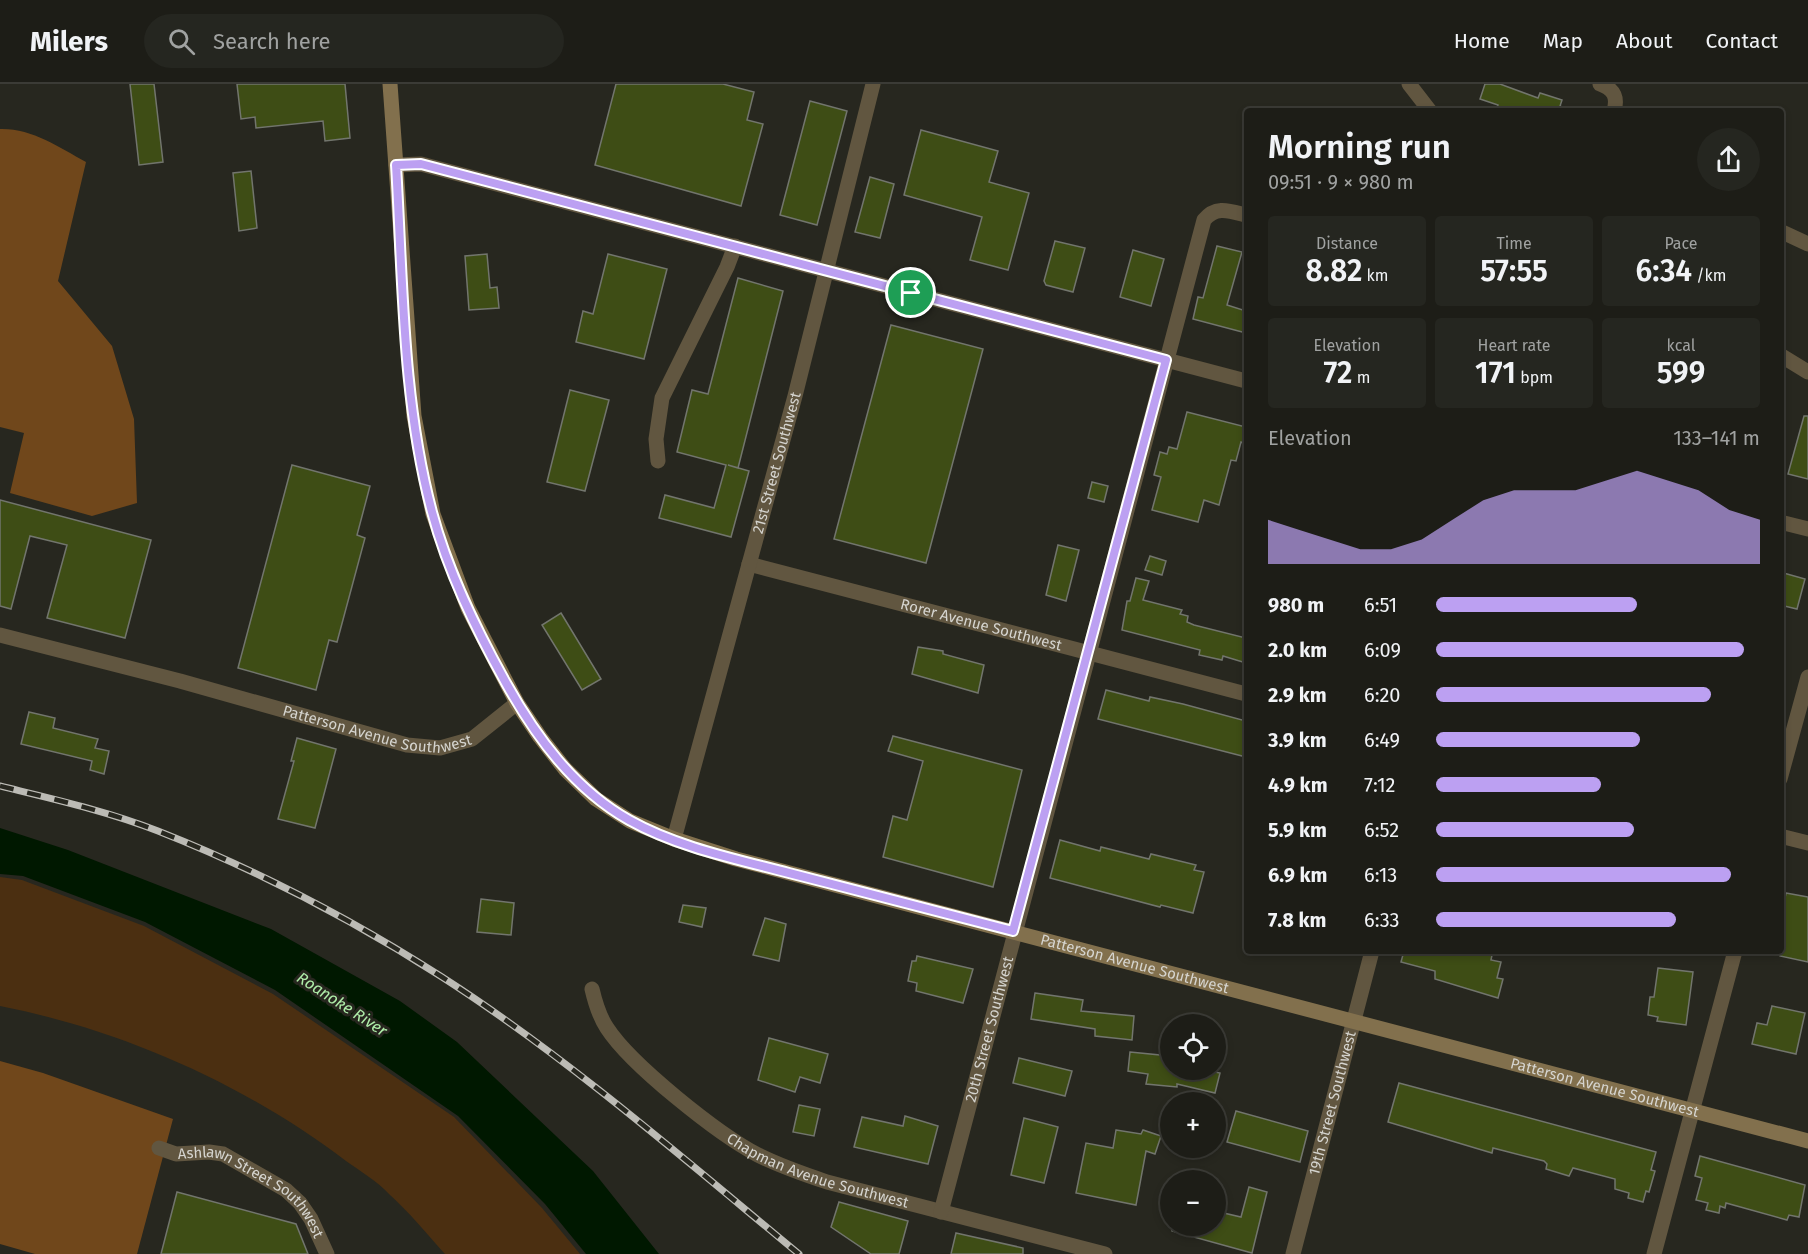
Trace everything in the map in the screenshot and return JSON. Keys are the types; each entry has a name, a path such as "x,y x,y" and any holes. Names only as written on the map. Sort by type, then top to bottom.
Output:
{"main road":[{"path":"390,84 414,416 425,481 433,514 468,608 517,703"},
{"name":"Patterson Avenue Southwest","path":"517,703 592,804 674,839 736,859 1808,1141"}],"street":[{"name":"21st Street Southwest","path":"674,839 795,396 873,84"},
{"path":"1409,84 1428,108"},
{"path":"1600,84 1614,93 1617,102 1615,108"},
{"path":"396,165 421,164 1244,380"},
{"name":"20th Street Southwest","path":"941,1212 1013,931 1204,220 1214,210 1224,209 1244,214"},
{"path":"1784,233 1808,244"},
{"path":"658,461 656,439 662,398 727,267 735,246"},
{"path":"1784,357 1808,372"},
{"path":"1784,523 1808,529"},
{"name":"Rorer Avenue Southwest","path":"749,564 1244,693"},
{"name":"Patterson Avenue Southwest","path":"0,635 180,681 406,745 440,748 472,739 517,703"},
{"path":"1784,764 1808,677"},
{"path":"1784,837 1808,843"},
{"name":"19th Street Southwest","path":"1293,1254 1371,954"},
{"path":"1654,1254 1734,954"},
{"name":"Chapman Avenue Southwest","path":"592,989 606,1027 620,1045 688,1106 732,1139 791,1170 941,1212 1105,1254"},
{"name":"Ashlawn Street Southwest","path":"159,1148 176,1154 223,1154 286,1191 311,1219 327,1254"}],"shaded area":[{"path":"0,129 34,135 86,162 58,281 112,346 134,419 137,503 92,516 10,493 24,433 0,427"},
{"path":"0,877 22,880 144,926 273,994 454,1117 542,1208 580,1254 445,1254 379,1185 267,1108 182,1064 137,1046 46,1016 0,1006"},
{"path":"0,1061 43,1073 173,1119 137,1254 35,1254 0,1244"}],"water":[{"name":"Roanoke River","path":"0,828 68,850 271,929 400,1001 457,1042 593,1171 659,1254 586,1254 545,1204 458,1116 275,990 145,922 23,876 0,874"}],"building":[{"path":"130,84 154,84 163,162 139,165"},
{"path":"237,84 345,84 350,138 325,141 323,121 256,128 255,117 241,119"},
{"path":"616,84 723,84 754,92 747,120 763,124 741,206 595,165"},
{"path":"1485,84 1500,84 1538,98 1540,93 1562,100 1560,106 1564,108 1497,108 1498,105 1480,99"},
{"path":"810,101 847,111 817,225 780,215"},
{"path":"921,130 998,151 989,182 1029,193 1008,270 970,260 982,217 904,195"},
{"path":"251,171 257,228 239,231 233,173"},
{"path":"870,177 894,184 880,238 855,232"},
{"path":"1055,241 1085,248 1073,292 1046,285 1044,281"},
{"path":"1217,246 1242,252 1227,305 1244,310 1244,332 1193,319 1198,297 1203,298"},
{"path":"1133,250 1164,259 1151,306 1120,297"},
{"path":"487,254 490,288 497,287 499,308 469,310 465,256"},
{"path":"608,254 667,269 644,359 576,342 583,311 593,314"},
{"path":"738,278 783,291 738,468 749,471 731,537 659,518 665,495 714,508 726,465 677,452 692,390 708,394"},
{"path":"891,325 983,349 926,563 834,539"},
{"path":"570,390 609,400 585,491 547,482"},
{"path":"1187,412 1244,426 1244,443 1241,442 1236,461 1231,460 1219,505 1204,500 1198,522 1152,510 1161,477 1154,475 1160,452 1167,454 1169,447 1177,449"},
{"path":"1804,416 1808,416 1808,479 1788,474"},
{"path":"292,465 370,486 357,535 365,538 337,642 329,640 316,690 238,668"},
{"path":"1092,482 1108,486 1104,502 1088,498"},
{"path":"0,500 151,540 125,638 47,618 67,545 30,536 11,609 0,606"},
{"path":"1058,545 1079,550 1066,601 1046,595"},
{"path":"1150,556 1166,561 1162,575 1145,570"},
{"path":"1784,573 1805,579 1797,609 1784,606"},
{"path":"1136,578 1149,581 1143,600 1182,610 1180,614 1188,616 1187,622 1194,625 1244,638 1244,662 1223,656 1222,660 1199,655 1200,650 1122,630 1127,601 1130,601"},
{"path":"561,613 601,679 582,690 542,625"},
{"path":"918,647 943,651 943,654 984,665 978,693 912,674"},
{"path":"1106,690 1149,701 1150,697 1183,704 1244,720 1244,756 1098,719"},
{"path":"29,712 55,718 53,728 98,739 95,748 109,751 104,774 90,770 92,761 21,744"},
{"path":"893,736 1022,770 993,887 883,857 893,816 907,820 923,761 888,751"},
{"path":"297,738 336,749 315,828 278,819 294,761 291,761"},
{"path":"1060,840 1100,851 1101,847 1149,859 1151,854 1196,865 1194,870 1204,872 1193,913 1161,905 1160,907 1050,878"},
{"path":"1786,893 1808,897 1808,962 1780,956 1784,954"},
{"path":"481,899 514,903 511,935 477,932"},
{"path":"683,905 706,908 702,927 679,922"},
{"path":"765,918 786,924 779,961 753,955"},
{"path":"1403,954 1492,955 1491,960 1501,962 1497,978 1503,979 1498,998 1435,979 1435,971 1401,962"},
{"path":"917,956 973,969 963,1003 916,991 917,983 908,981 912,961 916,961"},
{"path":"1658,968 1693,972 1686,1025 1657,1021 1658,1017 1648,1015 1650,997 1654,997"},
{"path":"1035,993 1083,1000 1081,1011 1134,1016 1132,1040 1095,1036 1095,1029 1031,1019"},
{"path":"1772,1006 1805,1013 1796,1054 1752,1044 1757,1023 1767,1025"},
{"path":"769,1038 828,1054 820,1083 800,1077 795,1092 758,1080"},
{"path":"1130,1052 1160,1055 1160,1080 1218,1080 1215,1092 1211,1092 1177,1084 1177,1087 1146,1084 1148,1074 1128,1071"},
{"path":"1019,1058 1072,1071 1065,1096 1013,1083"},
{"path":"1399,1083 1656,1152 1651,1170 1655,1171 1649,1192 1646,1191 1643,1202 1628,1198 1629,1193 1615,1189 1615,1179 1573,1168 1569,1176 1546,1169 1547,1164 1544,1161 1493,1148 1492,1153 1388,1122"},
{"path":"799,1105 820,1109 814,1136 793,1132"},
{"path":"1236,1111 1308,1131 1300,1162 1227,1142"},
{"path":"905,1116 938,1126 928,1164 854,1147 862,1117 903,1126"},
{"path":"1024,1118 1058,1127 1044,1183 1011,1175"},
{"path":"1116,1130 1141,1134 1143,1130 1160,1136 1155,1154 1146,1151 1136,1205 1076,1193 1086,1143 1113,1148"},
{"path":"1700,1156 1805,1185 1799,1217 1789,1215 1787,1220 1726,1203 1725,1208 1720,1206 1719,1213 1706,1210 1708,1203 1696,1200 1702,1178 1695,1176"},
{"path":"1249,1187 1267,1192 1252,1253 1190,1236 1226,1236 1226,1214 1241,1217"},
{"path":"177,1192 296,1224 308,1254 161,1254"},
{"path":"839,1202 908,1221 899,1254 871,1254 831,1227"},
{"path":"956,1233 1023,1248 1023,1254 951,1254"}],"railway":[{"path":"0,786 100,811 158,831 268,879 374,936 442,977 535,1041 625,1110 799,1254"}],"route":[{"path":"421,164 911,293 1166,360 1013,931 736,859 674,839 630,821 596,799 566,769 540,737 517,703 489,653 468,608 433,514 414,416 405,321 396,165 421,164"}]}
